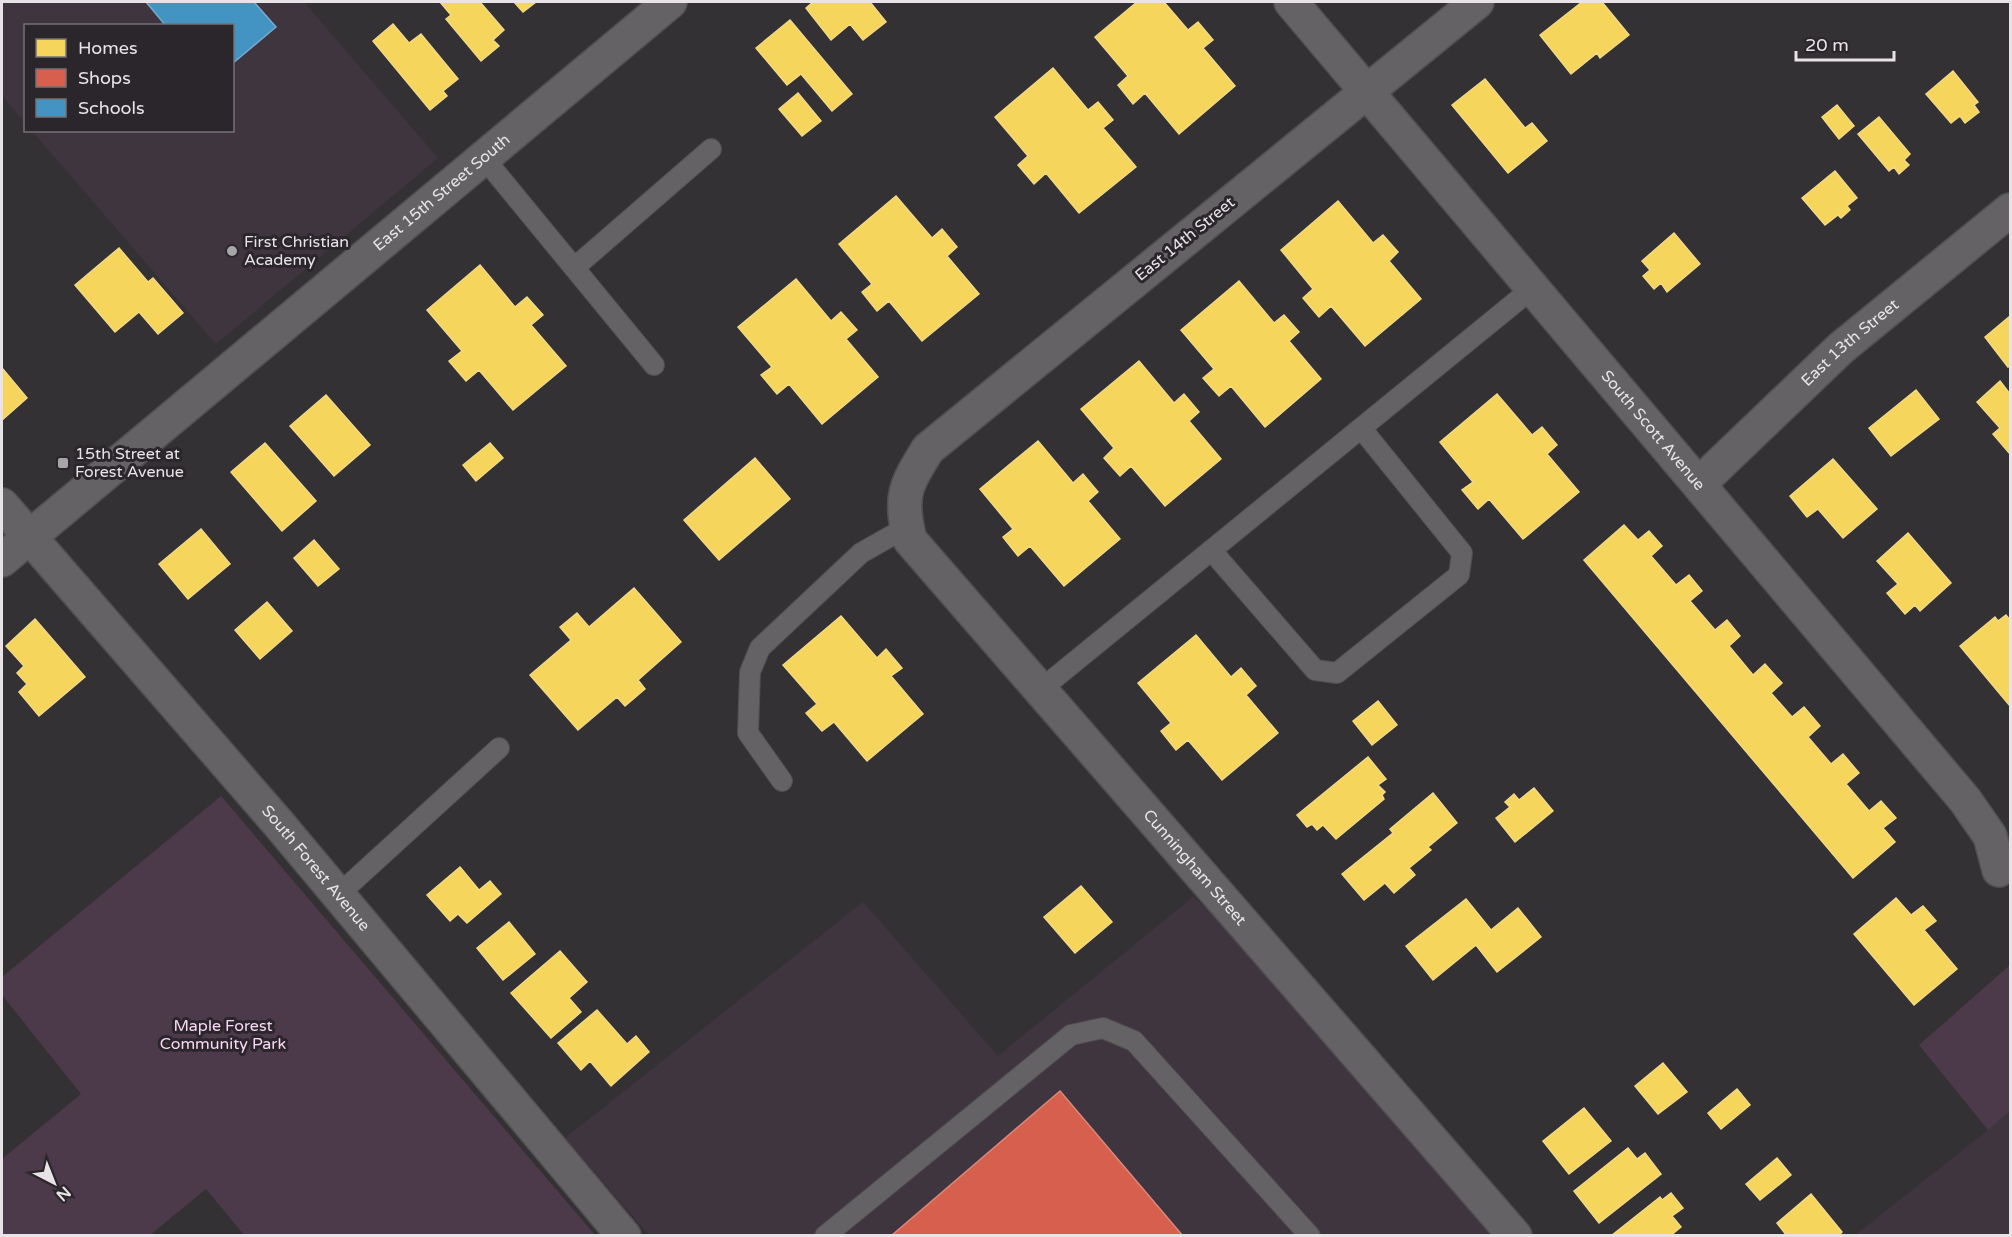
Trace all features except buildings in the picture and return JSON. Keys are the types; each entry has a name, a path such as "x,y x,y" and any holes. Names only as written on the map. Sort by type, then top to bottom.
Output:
{"street":[{"name":"East 15th Street South","path":"2,560 670,2"},
{"name":"South Scott Avenue","path":"1291,2 1965,800 1990,836 1999,870"},
{"name":"East 14th Street","path":"906,487 928,448 1477,2"},
{"name":"East 13th Street","path":"1699,484 1841,348 2010,210"},
{"name":"Cunningham Street","path":"906,487 903,513 910,540 1515,1236"},
{"name":"South Forest Avenue","path":"2,505 338,895 624,1236"}],"lane":[{"path":"574,267 711,149"},
{"path":"483,157 654,365"},
{"path":"1040,690 1534,287"},
{"path":"1211,550 1315,670 1337,673 1459,575 1461,553 1361,428"},
{"path":"782,781 748,733 750,672 760,648 861,553 907,527"},
{"path":"338,895 499,748"},
{"path":"825,1236 1071,1035 1103,1028 1134,1041 1310,1236"}],"shaded area":[{"name":"First Christian Academy","path":"2,2 304,2 438,158 216,344 33,132 234,132 234,24 24,24 24,122 2,95"},
{"path":"1193,897 1235,931 1496,1235 649,1235 565,1138 863,902 998,1056"},
{"path":"2010,1111 2010,1235 1854,1236 1988,1130"}],"green space":[{"name":"Maple Forest Community Park","path":"221,796 595,1235 244,1235 206,1189 150,1235 2,1235 2,1159 81,1094 2,995 2,977"},
{"path":"2010,965 2010,1111 1988,1130 1919,1045"}],"place":[{"name":"First Christian Academy","path":"232,251"},
{"name":"15th Street at Forest Avenue","path":"63,463"}]}
